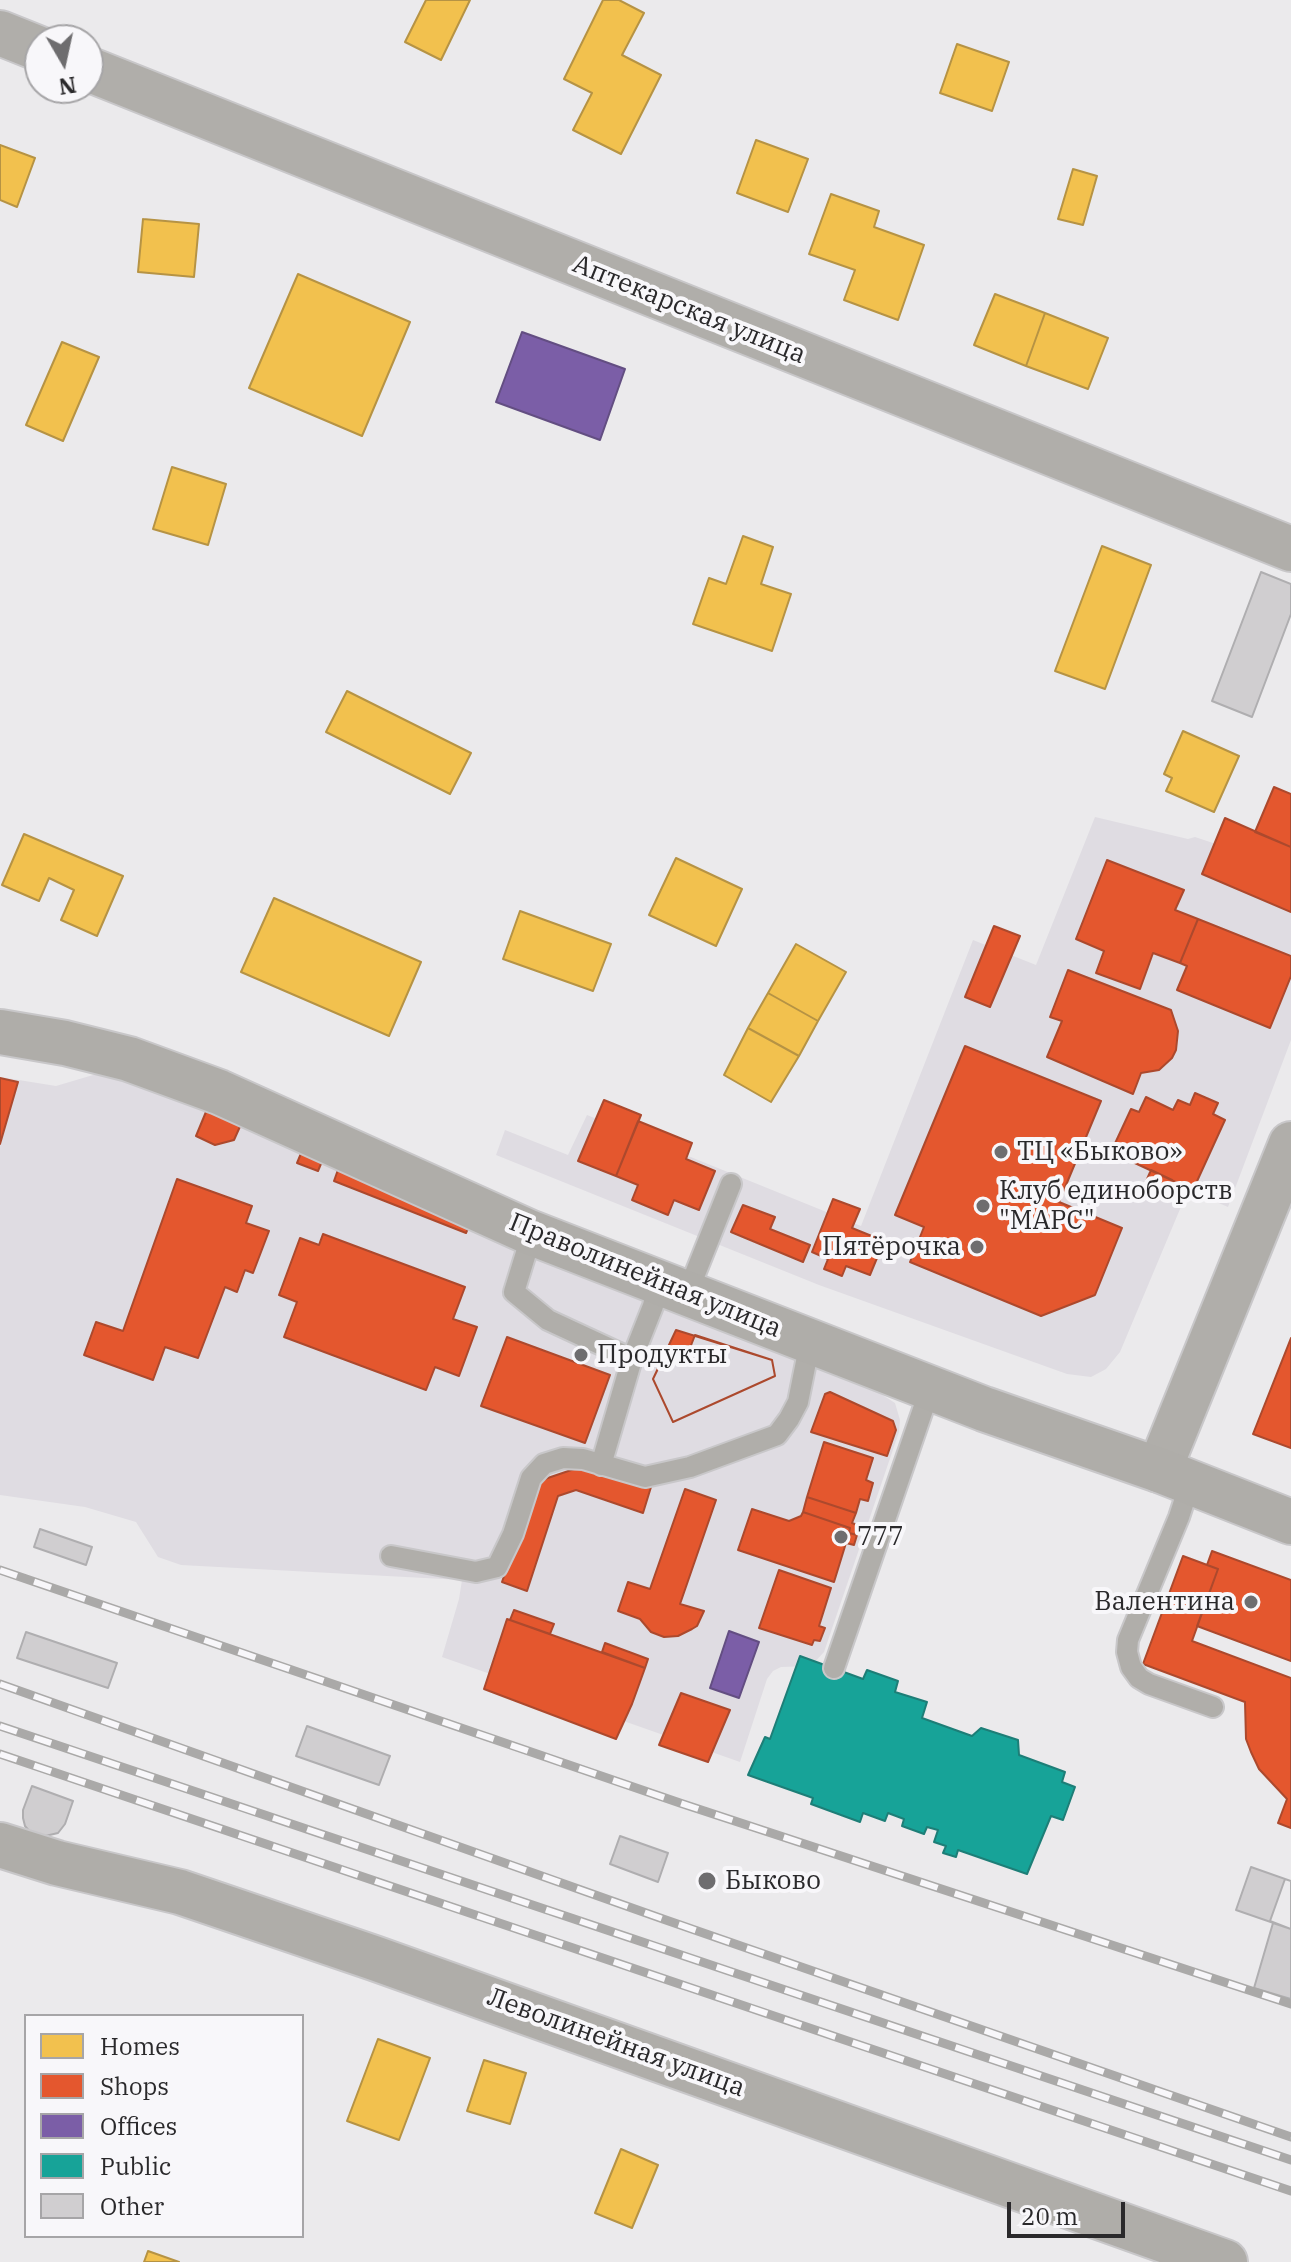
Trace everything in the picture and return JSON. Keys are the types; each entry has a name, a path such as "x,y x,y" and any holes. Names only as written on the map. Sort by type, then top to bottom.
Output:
{"main road":[{"name":"Праволинейная улица","path":"0,1032 65,1043 129,1059 219,1092 529,1232 930,1389 1291,1522"},
{"name":"Леволинейная улица","path":"0,1845 57,1863 180,1892 359,1952 1225,2262"}],"street":[{"path":"0,33 24,43"},
{"name":"Аптекарская улица","path":"104,75 1291,549"},
{"path":"1174,1477 1291,1144"}],"lane":[{"path":"601,1465 632,1359 653,1306 673,1288 731,1184"},
{"path":"529,1232 514,1292 548,1320 632,1359"},
{"path":"391,1556 476,1572 497,1567 513,1534 531,1478 544,1464 563,1458 583,1459 645,1477 667,1474 777,1435 798,1402 810,1342"},
{"path":"834,1668 930,1389"},
{"path":"1174,1477 1179,1517 1128,1640 1127,1652 1131,1667 1139,1678 1213,1707"}],"shaded area":[{"path":"1095,817 1188,839 1195,837 1252,856 1291,836 1291,1040 1228,1207 1188,1190 1120,1352 1106,1369 1091,1377 1067,1374 819,1285 496,1155 505,1130 568,1155 587,1115 861,1226 973,940 1036,965"},
{"path":"110,1070 881,1394 895,1403 900,1420 899,1432 824,1652 811,1666 781,1667 773,1671 767,1679 740,1762 442,1657 462,1580 181,1565 158,1557 136,1522 85,1507 0,1495 0,1077 56,1086"}],"building: Homes":[{"path":"426,0 470,0 441,60 405,42"},
{"path":"603,0 619,0 644,13 622,55 661,75 621,154 573,130 592,93 564,79"},
{"path":"957,44 1009,62 992,111 940,93"},
{"path":"756,140 808,159 788,212 737,193"},
{"path":"0,145 35,158 17,207 0,200"},
{"path":"1073,169 1097,176 1083,225 1058,219"},
{"path":"831,194 879,211 874,227 924,245 898,320 844,300 855,270 809,254"},
{"path":"143,219 199,224 194,277 138,272"},
{"path":"298,274 410,322 362,436 249,388"},
{"path":"995,294 1045,313 1026,366 974,345"},
{"path":"1045,313 1108,338 1088,389 1026,366"},
{"path":"62,342 99,357 63,441 26,425"},
{"path":"172,467 226,484 208,545 153,529"},
{"path":"743,536 773,547 761,584 791,594 772,651 693,624 709,578 726,584"},
{"path":"1102,546 1151,565 1105,689 1055,671"},
{"path":"347,691 471,753 450,794 326,732"},
{"path":"1183,731 1239,756 1214,812 1166,791 1172,778 1164,774"},
{"path":"24,834 123,876 97,936 61,920 74,890 49,878 39,901 2,885"},
{"path":"676,858 742,889 716,946 649,915"},
{"path":"274,898 421,962 389,1036 241,972"},
{"path":"520,911 611,944 593,991 503,959"},
{"path":"796,944 846,972 818,1021 768,993"},
{"path":"768,993 818,1021 799,1056 748,1028"},
{"path":"748,1028 799,1056 771,1102 724,1075"},
{"path":"378,2039 430,2058 399,2140 347,2121"},
{"path":"484,2060 526,2073 510,2124 467,2111"},
{"path":"621,2149 658,2165 632,2228 595,2213"},
{"path":"148,2251 179,2262 144,2262"}],"building: Shops":[{"path":"1274,787 1291,794 1291,847 1255,832"},
{"path":"1225,818 1291,847 1291,912 1202,874"},
{"path":"1107,860 1184,890 1175,910 1198,919 1180,963 1153,953 1140,989 1096,973 1104,951 1076,939"},
{"path":"1198,919 1291,956 1291,976 1270,1028 1177,990 1187,966 1180,963"},
{"path":"994,926 1020,936 990,1007 965,997"},
{"path":"1068,970 1171,1010 1178,1031 1176,1050 1159,1070 1141,1073 1133,1094 1047,1057 1062,1021 1050,1017"},
{"name":"ТЦ «Быково»","path":"965,1046 1101,1101 1059,1202 1122,1228 1095,1295 1041,1316 910,1262 924,1227 895,1215"},
{"path":"0,1078 18,1082 0,1144"},
{"path":"1195,1093 1218,1103 1213,1114 1225,1120 1193,1190 1111,1152 1131,1109 1139,1112 1146,1097 1173,1110 1178,1100 1190,1105"},
{"path":"604,1100 641,1115 616,1176 578,1161"},
{"path":"208,1107 242,1122 234,1140 215,1145 196,1136"},
{"path":"638,1121 692,1143 686,1159 715,1171 699,1210 674,1200 668,1215 632,1200 638,1185 616,1176"},
{"path":"302,1151 323,1159 318,1171 297,1163"},
{"path":"340,1164 473,1216 466,1233 334,1181"},
{"path":"1151,1170 1172,1180 1165,1196 1144,1186"},
{"path":"177,1179 252,1206 246,1223 269,1231 253,1273 245,1270 237,1292 225,1287 198,1358 165,1347 153,1380 84,1355 96,1322 123,1331"},
{"path":"833,1199 860,1209 852,1228 884,1241 870,1275 846,1266 842,1276 824,1269 828,1259 812,1252"},
{"path":"743,1205 775,1217 770,1229 810,1245 803,1262 731,1232"},
{"path":"323,1234 465,1287 453,1319 477,1327 459,1376 435,1367 426,1390 284,1337 297,1302 279,1295 300,1238 319,1245"},
{"path":"676,1330 772,1360 775,1376 673,1422 653,1379"},
{"path":"695,1335 772,1360 775,1376 673,1422 653,1379 668,1348 682,1352 690,1348"},
{"path":"507,1337 610,1375 585,1443 481,1406"},
{"path":"1291,1338 1291,1448 1253,1434"},
{"path":"830,1392 893,1421 896,1430 887,1456 811,1432 825,1394"},
{"path":"824,1442 873,1458 866,1480 873,1483 868,1501 860,1499 856,1513 807,1497"},
{"path":"586,1465 651,1487 643,1513 576,1490 558,1496 527,1591 502,1582 536,1482"},
{"path":"685,1489 716,1500 680,1604 704,1611 697,1626 678,1636 664,1637 651,1632 640,1619 618,1611 628,1582 650,1589"},
{"path":"807,1497 856,1513 852,1523 860,1526 857,1535 849,1533 850,1528 803,1512"},
{"path":"752,1509 789,1521 803,1512 850,1528 849,1533 857,1535 854,1545 846,1543 834,1582 738,1550"},
{"path":"1212,1551 1291,1580 1291,1661 1197,1626 1218,1569 1207,1565"},
{"path":"1183,1556 1218,1569 1192,1641 1291,1678 1291,1828 1278,1823 1287,1799 1259,1769 1246,1739 1245,1702 1143,1664"},
{"path":"779,1570 831,1588 819,1626 825,1628 820,1641 814,1640 812,1645 759,1628"},
{"path":"514,1610 554,1624 550,1634 510,1620"},
{"path":"507,1619 645,1668 616,1739 484,1689"},
{"path":"605,1643 648,1659 645,1668 602,1652"},
{"path":"681,1693 730,1710 708,1762 659,1745"}],"building: Offices":[{"path":"522,332 625,369 600,440 496,402"},
{"path":"729,1631 759,1642 739,1698 710,1688"}],"building: Public":[{"name":"Быково","path":"800,1656 863,1679 867,1670 898,1681 895,1692 927,1702 922,1718 972,1736 981,1728 1018,1740 1019,1755 1065,1772 1062,1782 1075,1787 1063,1820 1051,1816 1027,1874 958,1850 956,1857 943,1853 946,1846 934,1842 938,1830 927,1827 924,1834 902,1826 904,1819 888,1813 885,1821 863,1813 860,1822 811,1804 813,1798 748,1775 765,1737 770,1739"}],"building: Other":[{"path":"1261,572 1291,584 1291,614 1252,717 1212,701"},
{"path":"40,1529 92,1547 86,1565 34,1547"},
{"path":"26,1632 117,1663 108,1688 17,1658"},
{"path":"307,1726 390,1756 379,1785 296,1756"},
{"path":"32,1786 73,1801 65,1824 58,1833 41,1837 25,1826 23,1810"},
{"path":"620,1836 668,1853 658,1882 610,1864"},
{"path":"1251,1867 1291,1881 1291,1929 1236,1910"},
{"path":"1285,1879 1291,1881 1291,1929 1270,1921"},
{"path":"1273,1923 1291,1929 1291,1999 1254,1988"}],"railway":[{"path":"0,1570 680,1803 1291,2004"},
{"path":"0,1684 1291,2137"},
{"path":"0,1726 1291,2160"},
{"path":"0,1754 1291,2191"}],"place":[{"name":"ТЦ «Быково»","path":"1001,1152"},
{"name":"Клуб единоборств \"МАРС\"","path":"983,1206"},
{"name":"Пятёрочка","path":"977,1247"},
{"name":"Продукты","path":"581,1355"},
{"name":"777","path":"841,1537"},
{"name":"Валентина","path":"1251,1602"},
{"name":"Быково","path":"707,1881"}]}
